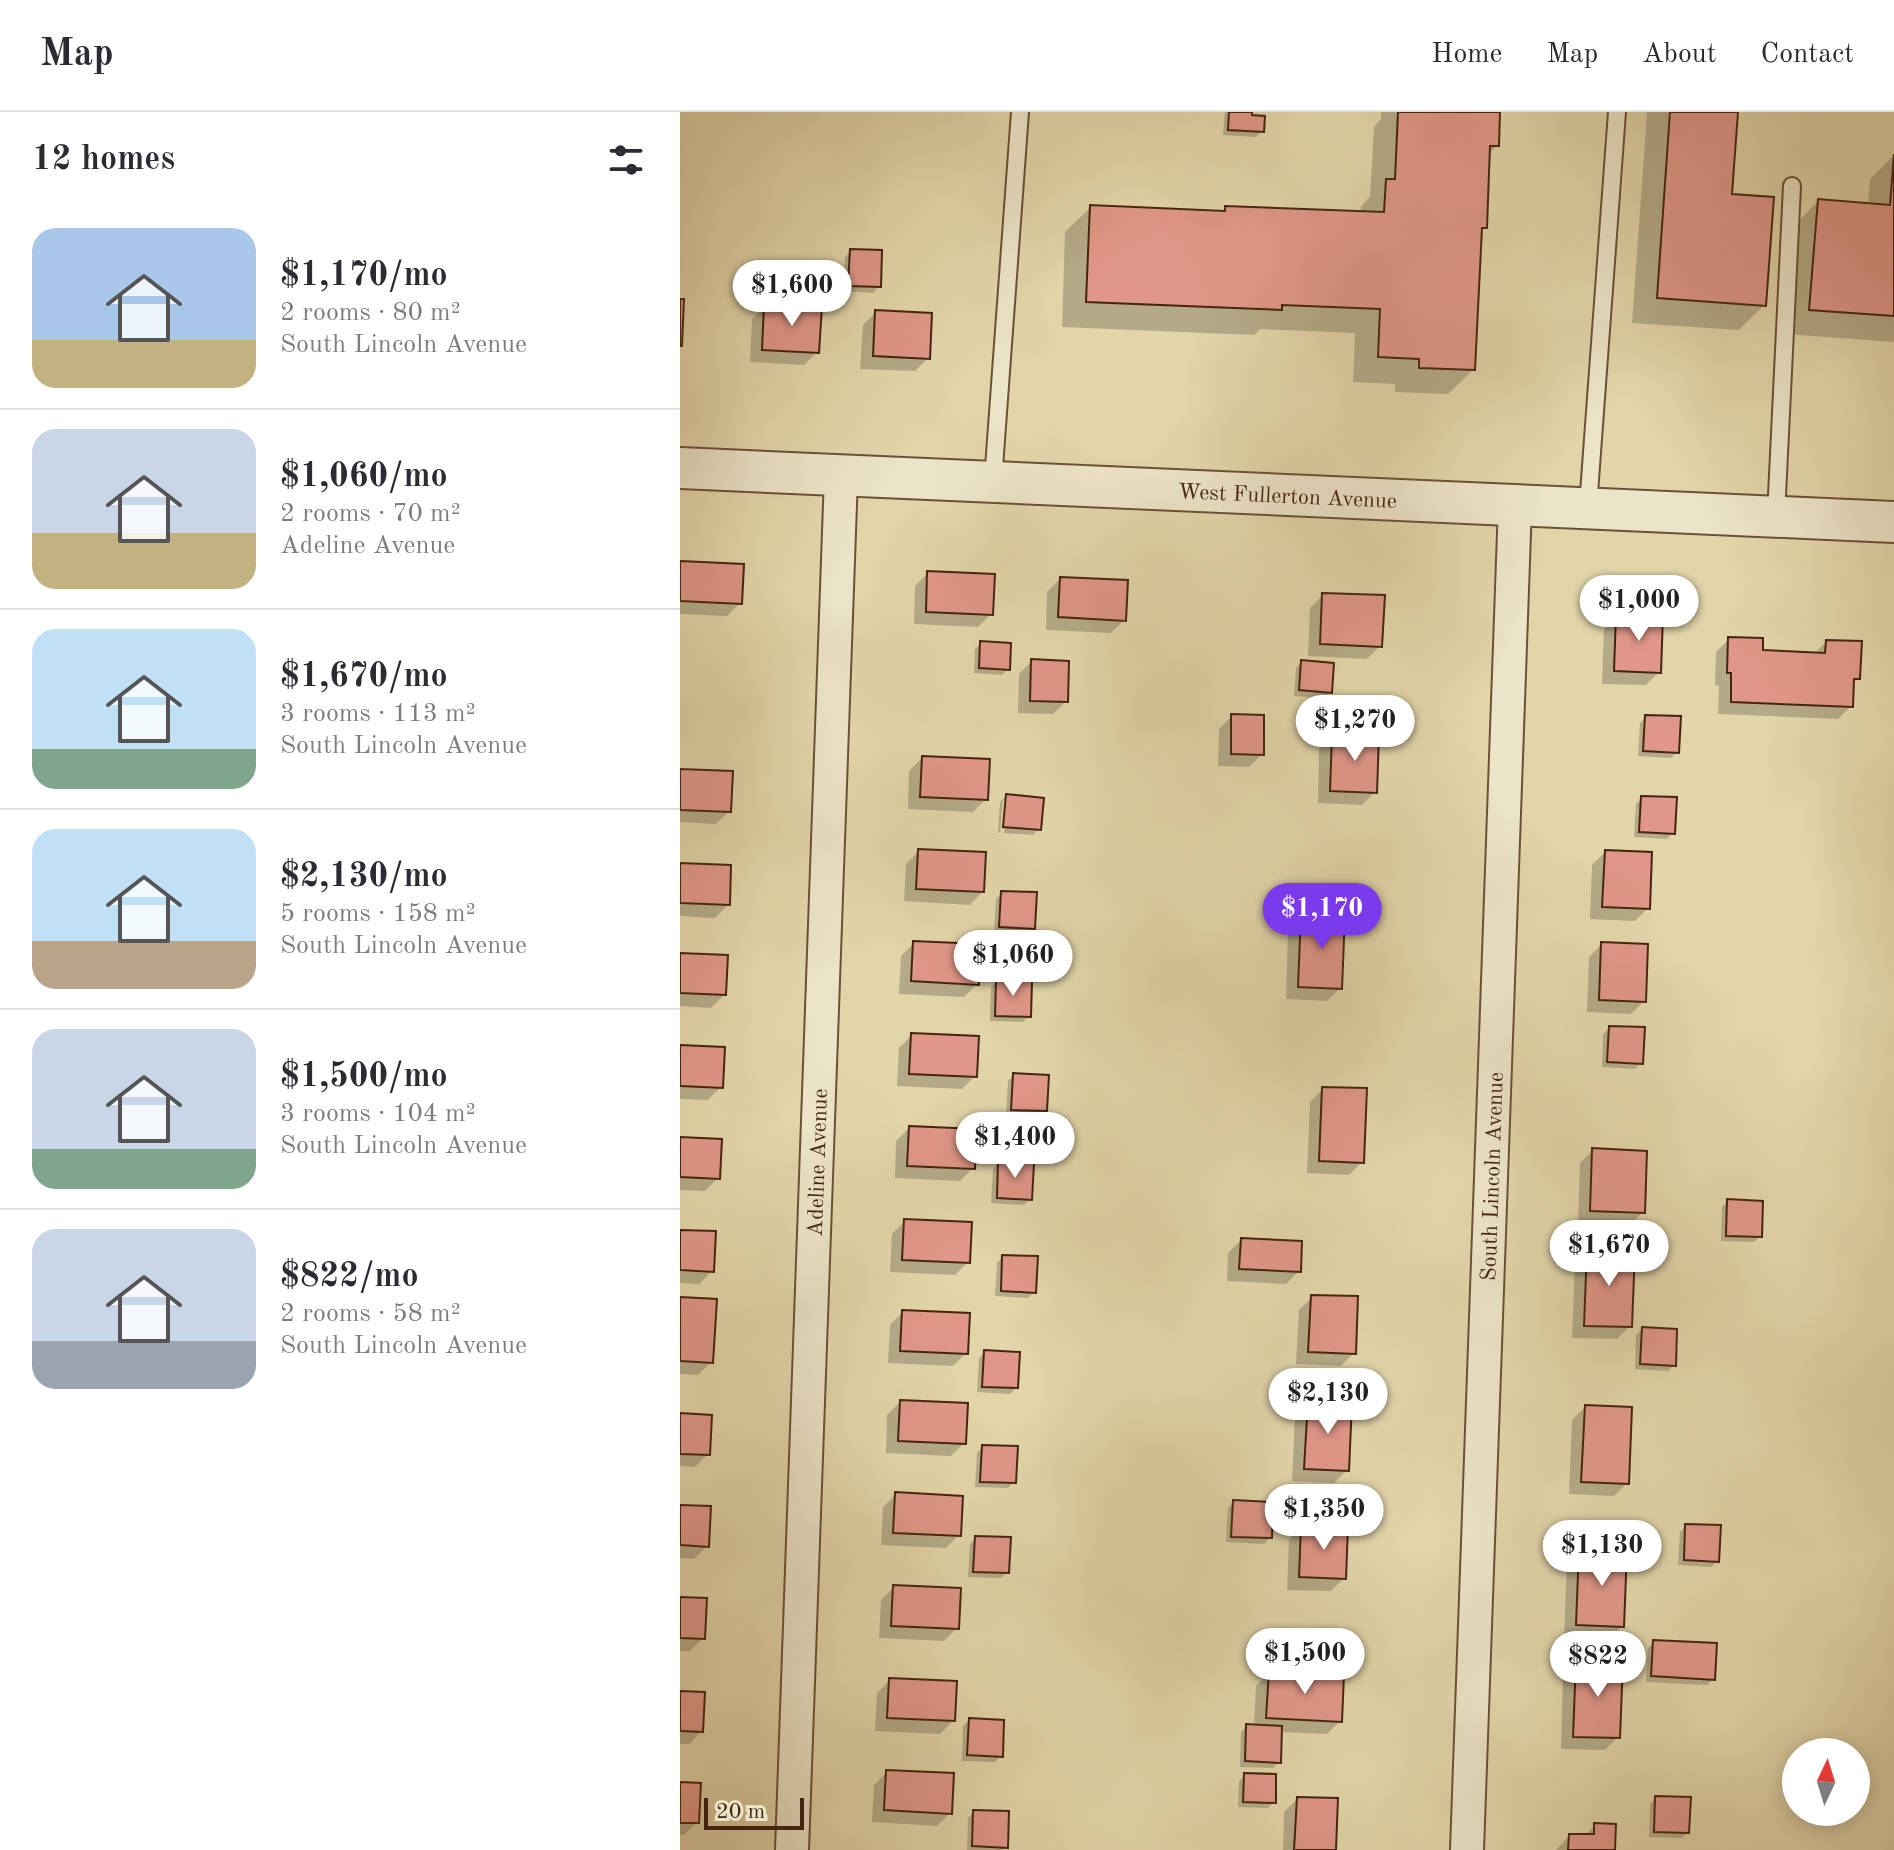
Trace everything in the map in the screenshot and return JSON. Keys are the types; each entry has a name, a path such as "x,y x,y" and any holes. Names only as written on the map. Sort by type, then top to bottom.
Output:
{"street":[{"name":"West Fullerton Avenue","path":"680,468 1894,522"},
{"name":"Adeline Avenue","path":"792,1850 841,476"},
{"name":"South Lincoln Avenue","path":"1467,1850 1515,505"}],"lane":[{"path":"993,481 1020,112"},
{"path":"1588,509 1617,112"},
{"path":"1776,516 1792,186"}],"building":[{"path":"1229,112 1252,112 1252,115 1265,116 1264,132 1228,130"},
{"path":"1398,112 1500,112 1499,146 1490,146 1487,228 1482,228 1475,370 1419,368 1419,359 1378,357 1380,309 1282,305 1282,310 1086,302 1090,205 1225,211 1225,206 1384,212 1386,179 1395,179"},
{"path":"1670,112 1738,112 1732,194 1774,197 1766,306 1657,298"},
{"path":"1894,154 1894,316 1809,310 1818,199 1890,205"},
{"path":"850,249 882,250 881,287 848,286"},
{"path":"680,299 684,299 682,346 680,346"},
{"path":"764,304 822,306 819,353 762,350"},
{"path":"875,310 932,313 930,359 873,356"},
{"path":"680,561 744,564 742,604 680,601"},
{"path":"927,571 995,574 993,615 926,612"},
{"path":"1060,577 1128,580 1126,621 1058,617"},
{"path":"1322,593 1385,595 1382,647 1320,644"},
{"path":"1616,614 1663,615 1661,673 1614,671"},
{"path":"1728,637 1763,638 1763,650 1825,653 1826,640 1862,641 1860,679 1854,679 1853,707 1731,702 1731,673 1727,673"},
{"path":"980,641 1011,643 1010,670 979,668"},
{"path":"1031,659 1069,661 1068,702 1030,701"},
{"path":"1301,660 1334,663 1332,693 1299,690"},
{"path":"1231,714 1264,715 1264,755 1231,754"},
{"path":"1645,715 1681,716 1679,753 1643,751"},
{"path":"1332,734 1379,735 1377,793 1330,791"},
{"path":"922,756 990,759 988,800 920,797"},
{"path":"680,769 733,771 731,812 680,810"},
{"path":"1006,794 1044,798 1041,830 1003,827"},
{"path":"1641,796 1677,797 1675,834 1639,832"},
{"path":"918,849 986,852 984,892 916,889"},
{"path":"1605,850 1652,852 1650,909 1602,907"},
{"path":"680,863 731,865 730,905 680,903"},
{"path":"1001,891 1037,892 1035,929 999,927"},
{"path":"1301,913 1345,914 1342,989 1298,987"},
{"path":"913,941 981,944 979,985 911,981"},
{"path":"1601,942 1648,944 1646,1002 1599,1000"},
{"path":"680,953 728,955 726,995 680,993"},
{"path":"996,979 1032,981 1031,1017 995,1016"},
{"path":"1609,1026 1645,1027 1643,1064 1607,1062"},
{"path":"911,1033 979,1036 977,1077 909,1074"},
{"path":"680,1045 725,1047 723,1088 680,1086"},
{"path":"1013,1073 1049,1075 1047,1111 1011,1110"},
{"path":"1322,1087 1367,1088 1364,1163 1319,1161"},
{"path":"909,1126 977,1129 975,1169 907,1166"},
{"path":"680,1137 722,1139 720,1179 680,1177"},
{"path":"1592,1148 1647,1151 1645,1213 1590,1211"},
{"path":"998,1161 1034,1163 1032,1200 997,1198"},
{"path":"1727,1199 1763,1201 1762,1237 1726,1236"},
{"path":"904,1219 972,1222 970,1263 902,1260"},
{"path":"680,1230 716,1231 714,1272 680,1270"},
{"path":"1241,1238 1302,1241 1301,1272 1239,1269"},
{"path":"1587,1248 1635,1250 1632,1327 1584,1326"},
{"path":"1002,1255 1038,1256 1036,1293 1001,1291"},
{"path":"1311,1295 1358,1296 1356,1354 1308,1352"},
{"path":"680,1297 717,1299 713,1363 680,1361"},
{"path":"902,1310 970,1313 968,1354 900,1351"},
{"path":"1642,1327 1677,1329 1676,1366 1640,1364"},
{"path":"984,1350 1020,1352 1018,1388 982,1387"},
{"path":"900,1400 968,1403 966,1444 898,1441"},
{"path":"1308,1400 1352,1402 1349,1471 1304,1469"},
{"path":"1585,1405 1632,1407 1629,1484 1581,1482"},
{"path":"680,1413 712,1415 710,1455 680,1454"},
{"path":"982,1445 1018,1446 1016,1483 980,1482"},
{"path":"895,1492 963,1496 961,1536 893,1533"},
{"path":"1233,1500 1273,1502 1272,1538 1231,1537"},
{"path":"680,1505 711,1506 709,1547 680,1545"},
{"path":"1685,1524 1721,1525 1719,1562 1684,1560"},
{"path":"1301,1525 1348,1526 1346,1579 1299,1577"},
{"path":"975,1536 1011,1537 1009,1573 973,1572"},
{"path":"1579,1548 1627,1550 1624,1627 1576,1625"},
{"path":"893,1585 961,1588 959,1629 891,1626"},
{"path":"680,1597 707,1598 705,1639 680,1638"},
{"path":"1653,1640 1717,1643 1715,1680 1651,1676"},
{"path":"1576,1659 1623,1661 1620,1738 1573,1737"},
{"path":"1269,1671 1344,1674 1342,1722 1266,1718"},
{"path":"889,1678 957,1681 955,1721 887,1718"},
{"path":"680,1691 705,1692 703,1732 680,1731"},
{"path":"969,1718 1004,1720 1003,1757 967,1755"},
{"path":"1246,1724 1282,1726 1281,1763 1245,1761"},
{"path":"886,1770 954,1773 952,1814 884,1810"},
{"path":"1244,1773 1276,1774 1276,1803 1243,1802"},
{"path":"680,1782 701,1783 699,1823 680,1823"},
{"path":"1655,1796 1691,1797 1689,1833 1654,1832"},
{"path":"1297,1797 1338,1798 1336,1850 1294,1850"},
{"path":"973,1810 1009,1811 1008,1848 972,1846"},
{"path":"1594,1823 1616,1824 1615,1850 1568,1850 1569,1834 1594,1834"}]}
